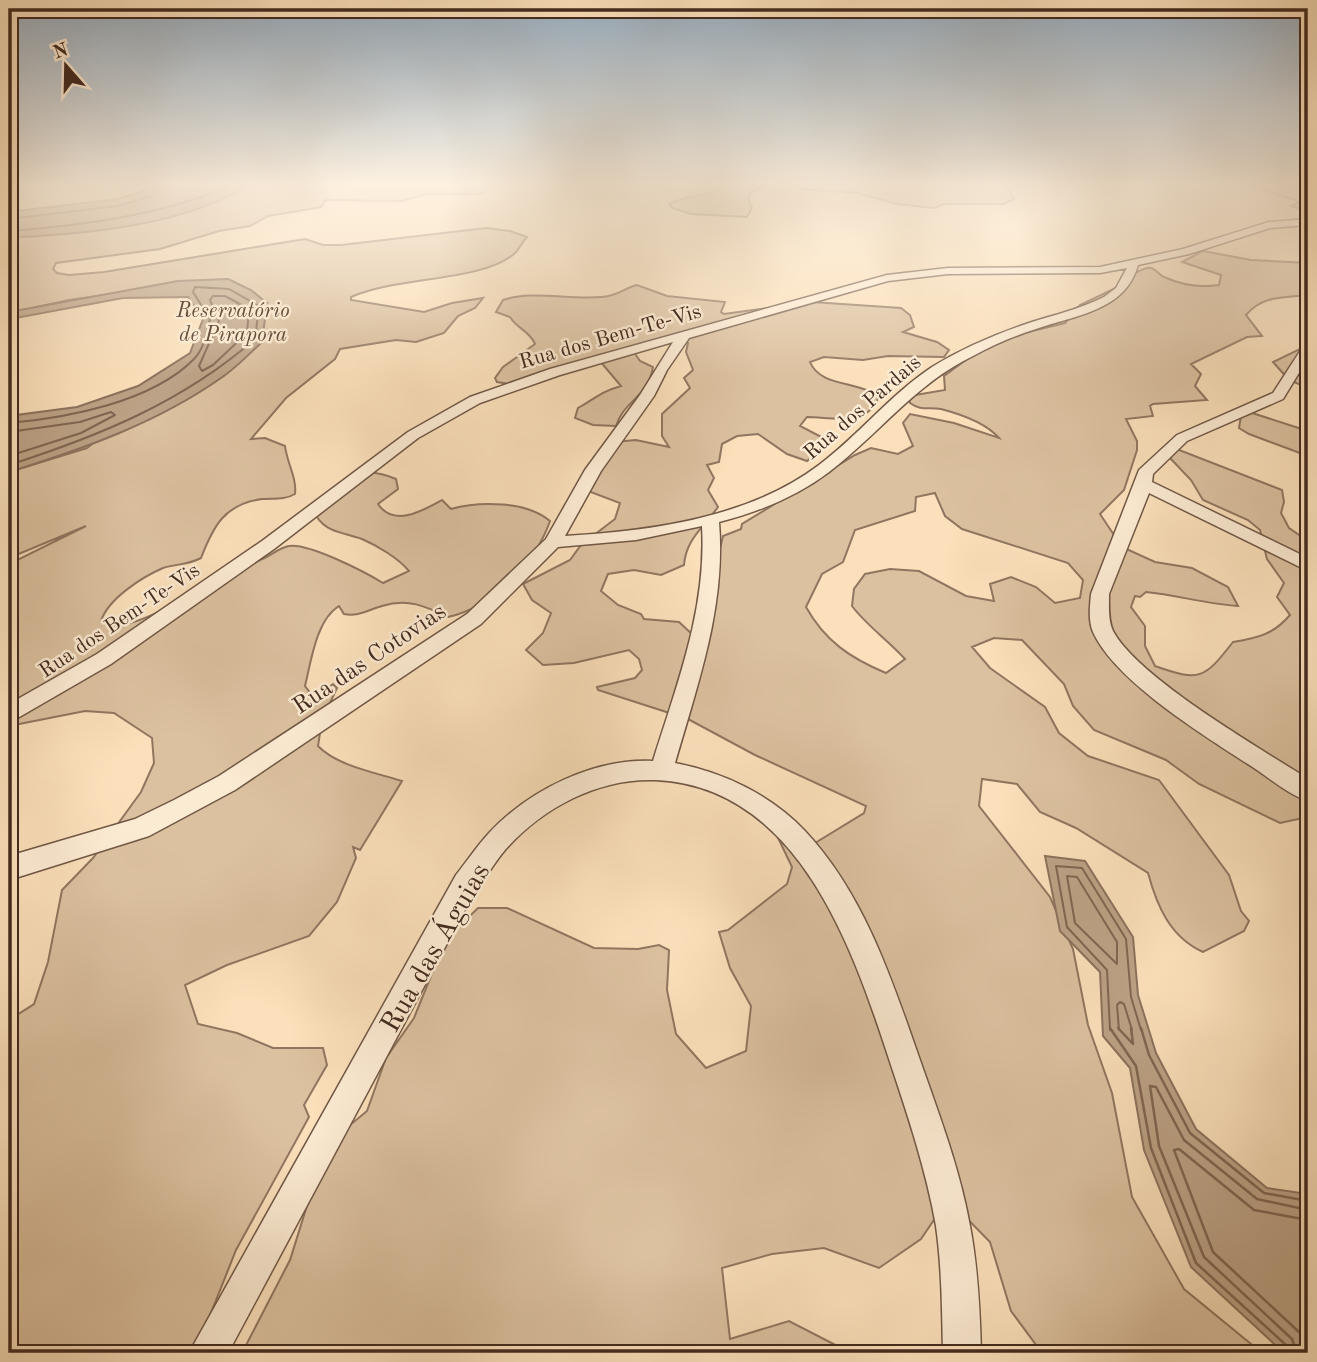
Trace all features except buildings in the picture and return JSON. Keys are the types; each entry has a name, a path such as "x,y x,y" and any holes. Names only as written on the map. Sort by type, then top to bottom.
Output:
{"street":[{"name":"Rua dos Bem-Te-Vis","path":"9,715 104,659 268,545 433,421 504,390 685,335 904,275 948,271 1084,272 1133,265 1196,249"},
{"name":"Rua dos Pardais","path":"553,542 612,537 710,519 774,498 803,484 834,462 882,412 925,375 999,338 1099,304 1129,281 1133,265"},
{"name":"Rua das Cotovias","path":"9,868 140,828 227,783 474,619 553,542 593,470 647,396 660,370 685,335"},
{"path":"1308,348 1278,396 1174,443 1145,473 1144,484 1100,594 1099,609 1103,631 1116,652 1143,678 1308,791"},
{"path":"617,355 642,359 660,370"},
{"path":"1144,484 1308,565"},
{"path":"662,769 699,641 711,574 710,519"},
{"name":"Rua das Águias","path":"208,1353 465,884 503,834 541,802 589,780 631,770 662,769 694,776 733,793 775,821 807,851 831,884 855,929 893,1024 936,1156 951,1213 962,1353"}],"shaded area":[{"path":"9,249 161,249 56,263 53,269 57,273 69,275 104,272 247,249 519,249 499,263 481,270 391,285 351,297 351,300 424,312 452,303 483,298 475,308 458,316 444,333 416,342 396,340 340,349 335,359 286,398 251,439 265,438 285,446 295,482 295,494 238,506 216,527 201,558 163,568 145,577 118,597 101,621 112,625 127,624 145,618 225,573 289,546 323,553 383,583 409,571 381,549 362,539 331,529 317,517 322,504 338,486 360,473 377,473 396,479 398,489 378,504 392,515 409,515 442,500 451,509 489,504 516,506 540,514 550,521 523,568 496,594 464,612 448,617 424,607 400,603 349,615 344,614 339,606 331,612 320,631 305,686 312,695 333,684 337,688 322,720 318,746 346,764 402,781 360,850 353,847 356,858 337,902 309,936 227,965 185,985 198,1024 237,1033 273,1048 323,1048 327,1065 304,1105 309,1117 236,1250 195,1353 9,1353 9,1020 34,1004 48,962 62,890 93,858 141,792 154,763 152,738 114,713 85,711 9,726 9,564 86,526 9,558 9,472 87,448 267,303 162,287 69,300 9,313"},
{"path":"1203,251 1251,260 1308,263 1308,295 1274,299 1259,304 1246,315 1262,336 1247,337 1191,364 1201,374 1195,386 1207,400 1153,404 1150,406 1153,416 1126,419 1137,441 1137,450 1124,490 1100,514 1122,547 1155,562 1192,568 1228,587 1238,606 1146,592 1140,597 1135,596 1131,607 1145,626 1145,646 1155,666 1182,674 1200,674 1215,664 1233,642 1265,634 1278,627 1290,615 1277,597 1284,583 1267,559 1260,530 1248,520 1203,500 1191,480 1170,458 1169,446 1282,490 1284,502 1281,513 1289,528 1308,541 1308,817 1280,823 1199,784 1166,760 1094,730 1073,706 1064,684 1022,640 994,638 972,647 990,668 1045,707 1059,733 1088,756 1159,780 1229,875 1241,911 1249,921 1244,931 1203,952 1182,938 1166,919 1148,873 1076,828 1040,812 1017,784 982,779 979,806 1050,897 1073,949 1088,1025 1112,1093 1132,1197 1184,1289 1262,1353 1042,1353 1011,1311 990,1242 948,1199 921,1239 879,1268 824,1248 772,1254 722,1268 730,1339 789,1321 851,1353 242,1353 290,1260 326,1145 367,1111 386,1058 414,1018 446,939 478,908 507,908 594,948 638,949 659,945 669,950 667,990 676,1034 706,1068 746,1051 751,1006 730,968 719,932 728,930 787,884 792,867 772,825 800,840 815,843 864,813 866,806 755,755 688,719 598,690 597,687 635,678 642,670 639,659 629,650 574,663 543,665 526,650 543,633 551,613 532,600 523,584 570,560 581,545 615,519 620,503 588,491 614,442 636,440 669,447 662,436 662,414 690,388 684,378 693,370 686,352 688,343 676,337 631,348 640,361 653,367 646,386 624,411 616,426 593,425 575,418 578,408 621,386 599,360 510,384 497,382 495,378 503,367 535,344 510,317 496,312 503,300 538,295 601,297 637,285 667,296 725,302 721,312 724,314 812,302 901,308 910,315 914,327 903,332 937,342 949,350 944,357 888,356 863,360 824,357 810,362 822,376 879,396 867,413 858,417 807,417 800,426 831,442 807,461 787,454 758,434 737,436 722,444 719,462 707,465 714,478 708,490 718,507 696,534 688,548 684,565 661,575 634,570 608,574 601,591 618,605 641,614 644,619 679,622 693,635 701,584 720,549 723,536 741,529 742,524 855,455 871,448 898,454 913,446 903,423 910,414 954,423 999,438 964,416 914,405 910,403 909,396 945,390 944,376 977,352 1024,333 1065,323 1080,305 1124,284 1125,277 1145,268 1153,269 1164,277 1184,284 1219,285 1221,275 1182,262","holes":["935,493 945,516 962,529 1068,563 1083,580 1080,598 1055,603 1036,587 1011,577 990,584 994,601 966,596 919,571 890,569 865,574 854,589 852,606 905,659 886,673 850,654 821,630 806,607 822,574 843,562 855,530 915,511 916,497"]},
{"path":"1302,348 1308,348 1308,388 1289,380 1273,362"},
{"path":"1249,412 1308,431 1308,456 1239,428 1241,416"}],"water":[{"name":"Reservatório de Pirapora","path":"228,279 251,290 267,303 262,342 237,365 197,394 145,421 92,444 9,472 9,416 77,407 138,386 190,353 203,319 188,297 123,298 10,319 12,331 9,337 9,312 178,281"},
{"path":"1045,856 1085,861 1133,937 1138,995 1156,1053 1196,1129 1267,1188 1308,1194 1308,1353 1284,1353 1191,1267 1144,1150 1130,1068 1103,1036 1100,972 1060,931"}]}
